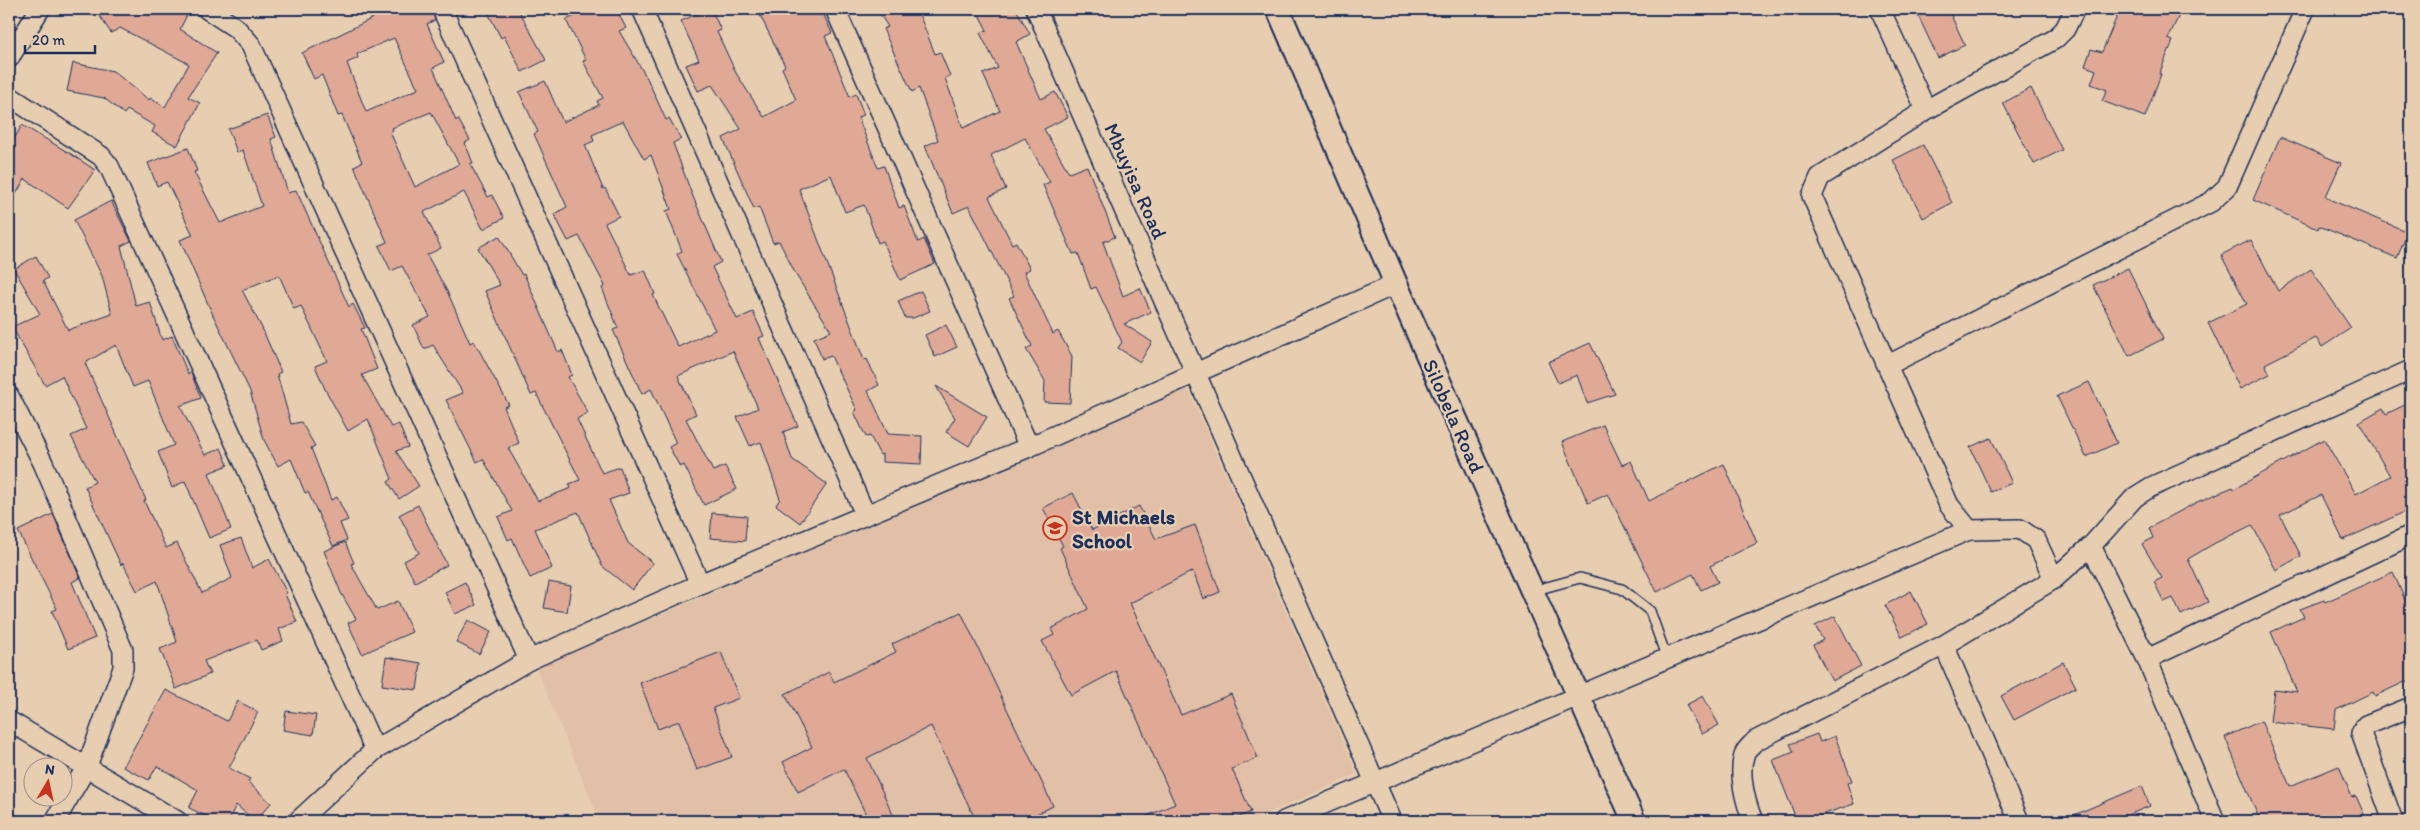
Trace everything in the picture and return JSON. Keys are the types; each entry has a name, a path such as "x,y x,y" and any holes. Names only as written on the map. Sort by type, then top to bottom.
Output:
{"street":[{"path":"9,58 40,9"},
{"path":"208,9 236,28 251,45 529,660"},
{"path":"442,9 700,584"},
{"path":"642,9 865,514"},
{"path":"836,9 1028,447"},
{"name":"Mbuyisa Road","path":"1036,9 1392,821"},
{"name":"Silobela Road","path":"1278,9 1396,284 1634,821"},
{"path":"1880,9 1926,110"},
{"path":"1969,530 1949,505 1812,196 1820,177 1926,110 2054,39 2065,29 2075,9"},
{"path":"1888,365 2212,202 2227,187 2305,9"},
{"path":"9,96 101,156 109,166 375,750"},
{"path":"298,821 375,750 529,660 700,584 1028,447 1396,284"},
{"path":"1753,821 1748,810 1742,770 1745,753 1755,741 1944,645 2054,579 2091,546 2136,497 2151,487 2411,370"},
{"path":"9,396 43,463 123,650 123,668 88,766 55,821"},
{"path":"1284,821 1969,530 2020,529 2036,540 2054,579"},
{"path":"2146,659 2411,535"},
{"path":"2091,546 2146,659 2215,821"},
{"path":"1944,645 2019,821"},
{"path":"2393,821 2361,734 2366,725 2411,708"},
{"path":"9,721 88,766 176,821"}],"lane":[{"path":"1532,591 1580,578 1622,589 1650,611 1668,659"}],"shaded area":[{"name":"St Michaels School","path":"1188,389 1357,774 1251,821 600,821 536,668"}],"building":[{"path":"95,9 190,9 180,29 217,53 188,97 200,103 177,146 152,132 155,126 127,110 124,114 104,98 67,91 73,63 113,71 149,100 150,98 165,107 189,64 120,28 111,33"},
{"path":"369,9 431,9 435,20 427,24 444,62 433,68 456,121 458,119 470,140 465,143 473,163 470,164 488,197 492,195 504,218 483,229 464,192 424,212 441,248 427,255 447,291 470,343 474,341 509,405 504,407 519,443 508,448 538,501 571,488 569,484 580,480 536,393 531,395 485,291 500,285 478,248 499,236 522,275 524,274 558,352 562,350 572,375 568,377 588,413 577,419 602,473 620,467 629,493 609,500 628,543 653,563 632,590 602,566 578,512 535,529 552,568 530,578 512,538 508,540 498,517 512,511 483,459 477,462 446,400 463,393 433,345 424,349 413,325 430,317 402,266 391,271 379,246 387,242 354,166 362,162 342,115 338,116 322,75 314,79 302,53 373,18","holes":["394,38 418,89 366,112 347,63 358,58 357,54","431,112 459,164 415,187 390,132 393,130 392,128"]},
{"path":"486,9 518,9 546,60 522,72 504,36 501,38"},
{"path":"589,9 616,9 626,28 619,31 647,78 666,120 669,118 681,139 673,143 691,192 721,262 712,267 737,319 753,312 764,336 759,338 798,426 783,432 792,459 827,484 800,523 776,505 780,499 761,442 750,446 737,417 758,408 733,351 678,376 696,414 686,419 713,471 725,466 737,489 704,505 684,465 680,467 669,447 676,443 651,389 642,394 631,370 613,330 618,328 602,288 605,286 579,236 568,241 554,214 567,207 534,134 538,132 519,92 545,81 563,122 599,105 597,101 603,98 583,61 586,60 566,20","holes":["623,121 644,159 651,155 671,209 666,211 682,251 677,254 715,330 678,347 653,295 655,294 645,270 631,275 605,223 619,216 605,188 603,189 585,145 594,141 592,135"]},
{"path":"711,9 721,30 717,32 736,73 764,117 796,100 782,68 785,66 757,9 821,9 832,33 825,36 850,97 856,94 864,115 858,117 878,168 884,166 899,208 904,206 918,242 924,239 935,264 900,280 883,241 878,243 864,205 845,212 831,175 799,189 864,360 867,359 879,385 868,391 888,434 922,436 921,464 882,462 882,454 880,455 870,436 866,437 854,412 857,410 831,356 822,359 814,338 831,331 796,275 779,241 773,243 759,207 754,209 723,138 741,129 712,85 698,91 686,65 699,60 681,21"},
{"path":"877,9 917,9 935,54 940,52 950,76 945,78 963,128 1000,111 983,74 998,68 980,33 987,30 976,9 1016,9 1030,34 1016,42 1041,99 1055,92 1068,117 1044,129 1069,173 1087,166 1115,237 1103,242 1123,296 1140,288 1151,312 1124,324 1152,342 1140,362 1118,348 1122,342 1096,287 1091,289 1078,253 1073,254 1043,185 1050,182 1025,138 991,155 1006,189 989,197 1012,244 1016,242 1030,269 1024,272 1053,334 1058,331 1072,356 1070,403 1044,402 1045,381 1026,349 1032,346 1009,298 1014,296 969,206 953,213 925,146 938,140 919,88 912,92 883,29 888,27"},
{"path":"1915,9 1948,9 1965,45 1938,58"},
{"path":"2120,9 2182,9 2168,39 2173,41 2159,74 2161,74 2145,117 2102,101 2107,90 2091,84 2096,70 2085,66 2091,49 2102,52"},
{"path":"2031,88 2062,150 2034,164 2003,103"},
{"path":"267,115 276,137 271,139 288,193 296,190 349,307 353,304 365,328 361,329 377,369 362,375 391,427 399,424 408,447 396,451 419,486 399,499 388,482 392,479 368,419 348,431 315,366 327,361 301,306 294,309 279,275 242,290 262,328 281,372 277,374 291,424 301,422 315,446 311,448 331,500 337,497 348,520 340,523 347,540 333,546 308,492 305,493 291,459 278,466 264,440 250,391 212,313 180,240 193,235 167,182 157,186 148,163 188,148 197,171 194,172 220,223 262,206 243,150 237,152 228,129"},
{"path":"22,125 95,170 68,208 25,179 9,206 9,148"},
{"path":"2280,137 2341,163 2326,196 2331,200 2408,232 2397,258 2319,226 2318,229 2253,200"},
{"path":"1923,145 1952,203 1923,218 1893,160"},
{"path":"111,201 131,241 121,246 136,306 150,302 162,340 172,336 188,374 191,373 201,398 180,406 205,455 221,448 228,465 209,473 231,529 209,538 185,481 172,488 158,452 174,445 148,381 133,387 116,345 85,363 146,500 144,501 166,548 177,543 202,593 232,578 220,545 241,538 252,568 269,559 287,593 285,594 297,622 279,629 283,641 261,650 257,640 204,661 210,674 176,689 160,649 177,642 157,581 137,591 123,563 121,565 85,487 95,482 71,436 86,429 62,376 45,385 12,327 40,314 14,269 36,256 48,278 43,281 68,330 112,314 102,276 74,220"},
{"path":"2251,240 2278,291 2311,269 2351,328 2322,347 2316,338 2265,364 2270,374 2240,389 2208,323 2247,304 2221,255"},
{"path":"2128,268 2163,339 2129,356 2093,285"},
{"path":"921,291 930,311 913,318 905,318 898,301"},
{"path":"946,325 957,347 935,357 925,335"},
{"path":"1590,343 1615,394 1587,403 1577,375 1558,383 1548,362"},
{"path":"2089,382 2117,443 2086,457 2057,396"},
{"path":"936,386 987,417 969,446 946,432 955,418"},
{"path":"2411,402 2411,509 2343,540 2321,495 2280,515 2301,556 2276,570 2252,525 2188,559 2208,602 2181,615 2173,598 2164,602 2154,582 2162,578 2142,544 2153,538 2149,528 2197,502 2233,487 2234,489 2324,439 2356,494 2390,476 2359,422 2383,408 2386,414"},
{"path":"1603,425 1622,465 1631,461 1649,501 1724,464 1757,543 1710,566 1718,582 1701,590 1693,574 1657,592 1608,494 1588,503 1562,442"},
{"path":"1991,438 2012,483 1991,492 1970,447"},
{"path":"1073,493 1092,530 1139,506 1156,539 1195,525 1220,592 1203,599 1193,571 1130,603 1181,715 1231,694 1258,758 1232,769 1251,812 1230,821 1135,821 1175,804 1116,671 1071,695 1042,641 1054,635 1051,629 1088,609 1060,548 1063,546 1043,508"},
{"path":"418,505 447,565 415,582 404,561 419,553 399,515"},
{"path":"712,513 747,516 745,541 710,538"},
{"path":"53,514 80,578 72,582 95,638 68,649 52,611 57,609 18,531"},
{"path":"345,542 354,563 351,564 377,610 398,601 412,632 362,654 348,623 356,619 341,593 324,551"},
{"path":"2393,572 2411,614 2411,679 2375,696 2373,692 2336,710 2334,729 2270,722 2274,689 2297,692 2271,632 2304,617 2300,609 2324,600 2325,602"},
{"path":"465,582 476,605 455,614 445,592"},
{"path":"549,582 571,586 567,612 544,608"},
{"path":"1911,591 1928,624 1902,637 1885,605"},
{"path":"961,612 1053,806 1022,821 976,821 931,726 867,758 896,821 869,821 844,769 798,792 783,762 812,747 785,694 829,672 834,682 896,652 892,644"},
{"path":"1835,616 1861,666 1832,681 1813,645 1823,640 1815,626"},
{"path":"468,620 491,632 479,654 456,642"},
{"path":"721,652 739,698 713,708 732,757 697,770 679,721 658,729 640,683"},
{"path":"386,657 421,663 417,690 382,685"},
{"path":"2063,662 2076,687 2014,720 2001,696"},
{"path":"166,690 227,721 238,701 258,712 229,768 250,779 248,782 271,803 255,821 236,805 228,821 216,821 189,808 198,790 157,766 149,780 123,767"},
{"path":"1703,696 1719,725 1702,734 1686,705"},
{"path":"286,711 316,715 313,735 283,730"},
{"path":"2261,721 2290,786 2339,766 2352,797 2356,796 2367,821 2260,821 2225,737"},
{"path":"1817,734 1820,742 1835,736 1852,781 1847,783 1854,804 1818,816 1821,821 1797,821 1773,760 1794,752 1790,744"},
{"path":"2142,786 2150,806 2113,821 2060,821"}],"place":[{"name":"St Michaels School","path":"1055,528"}]}
